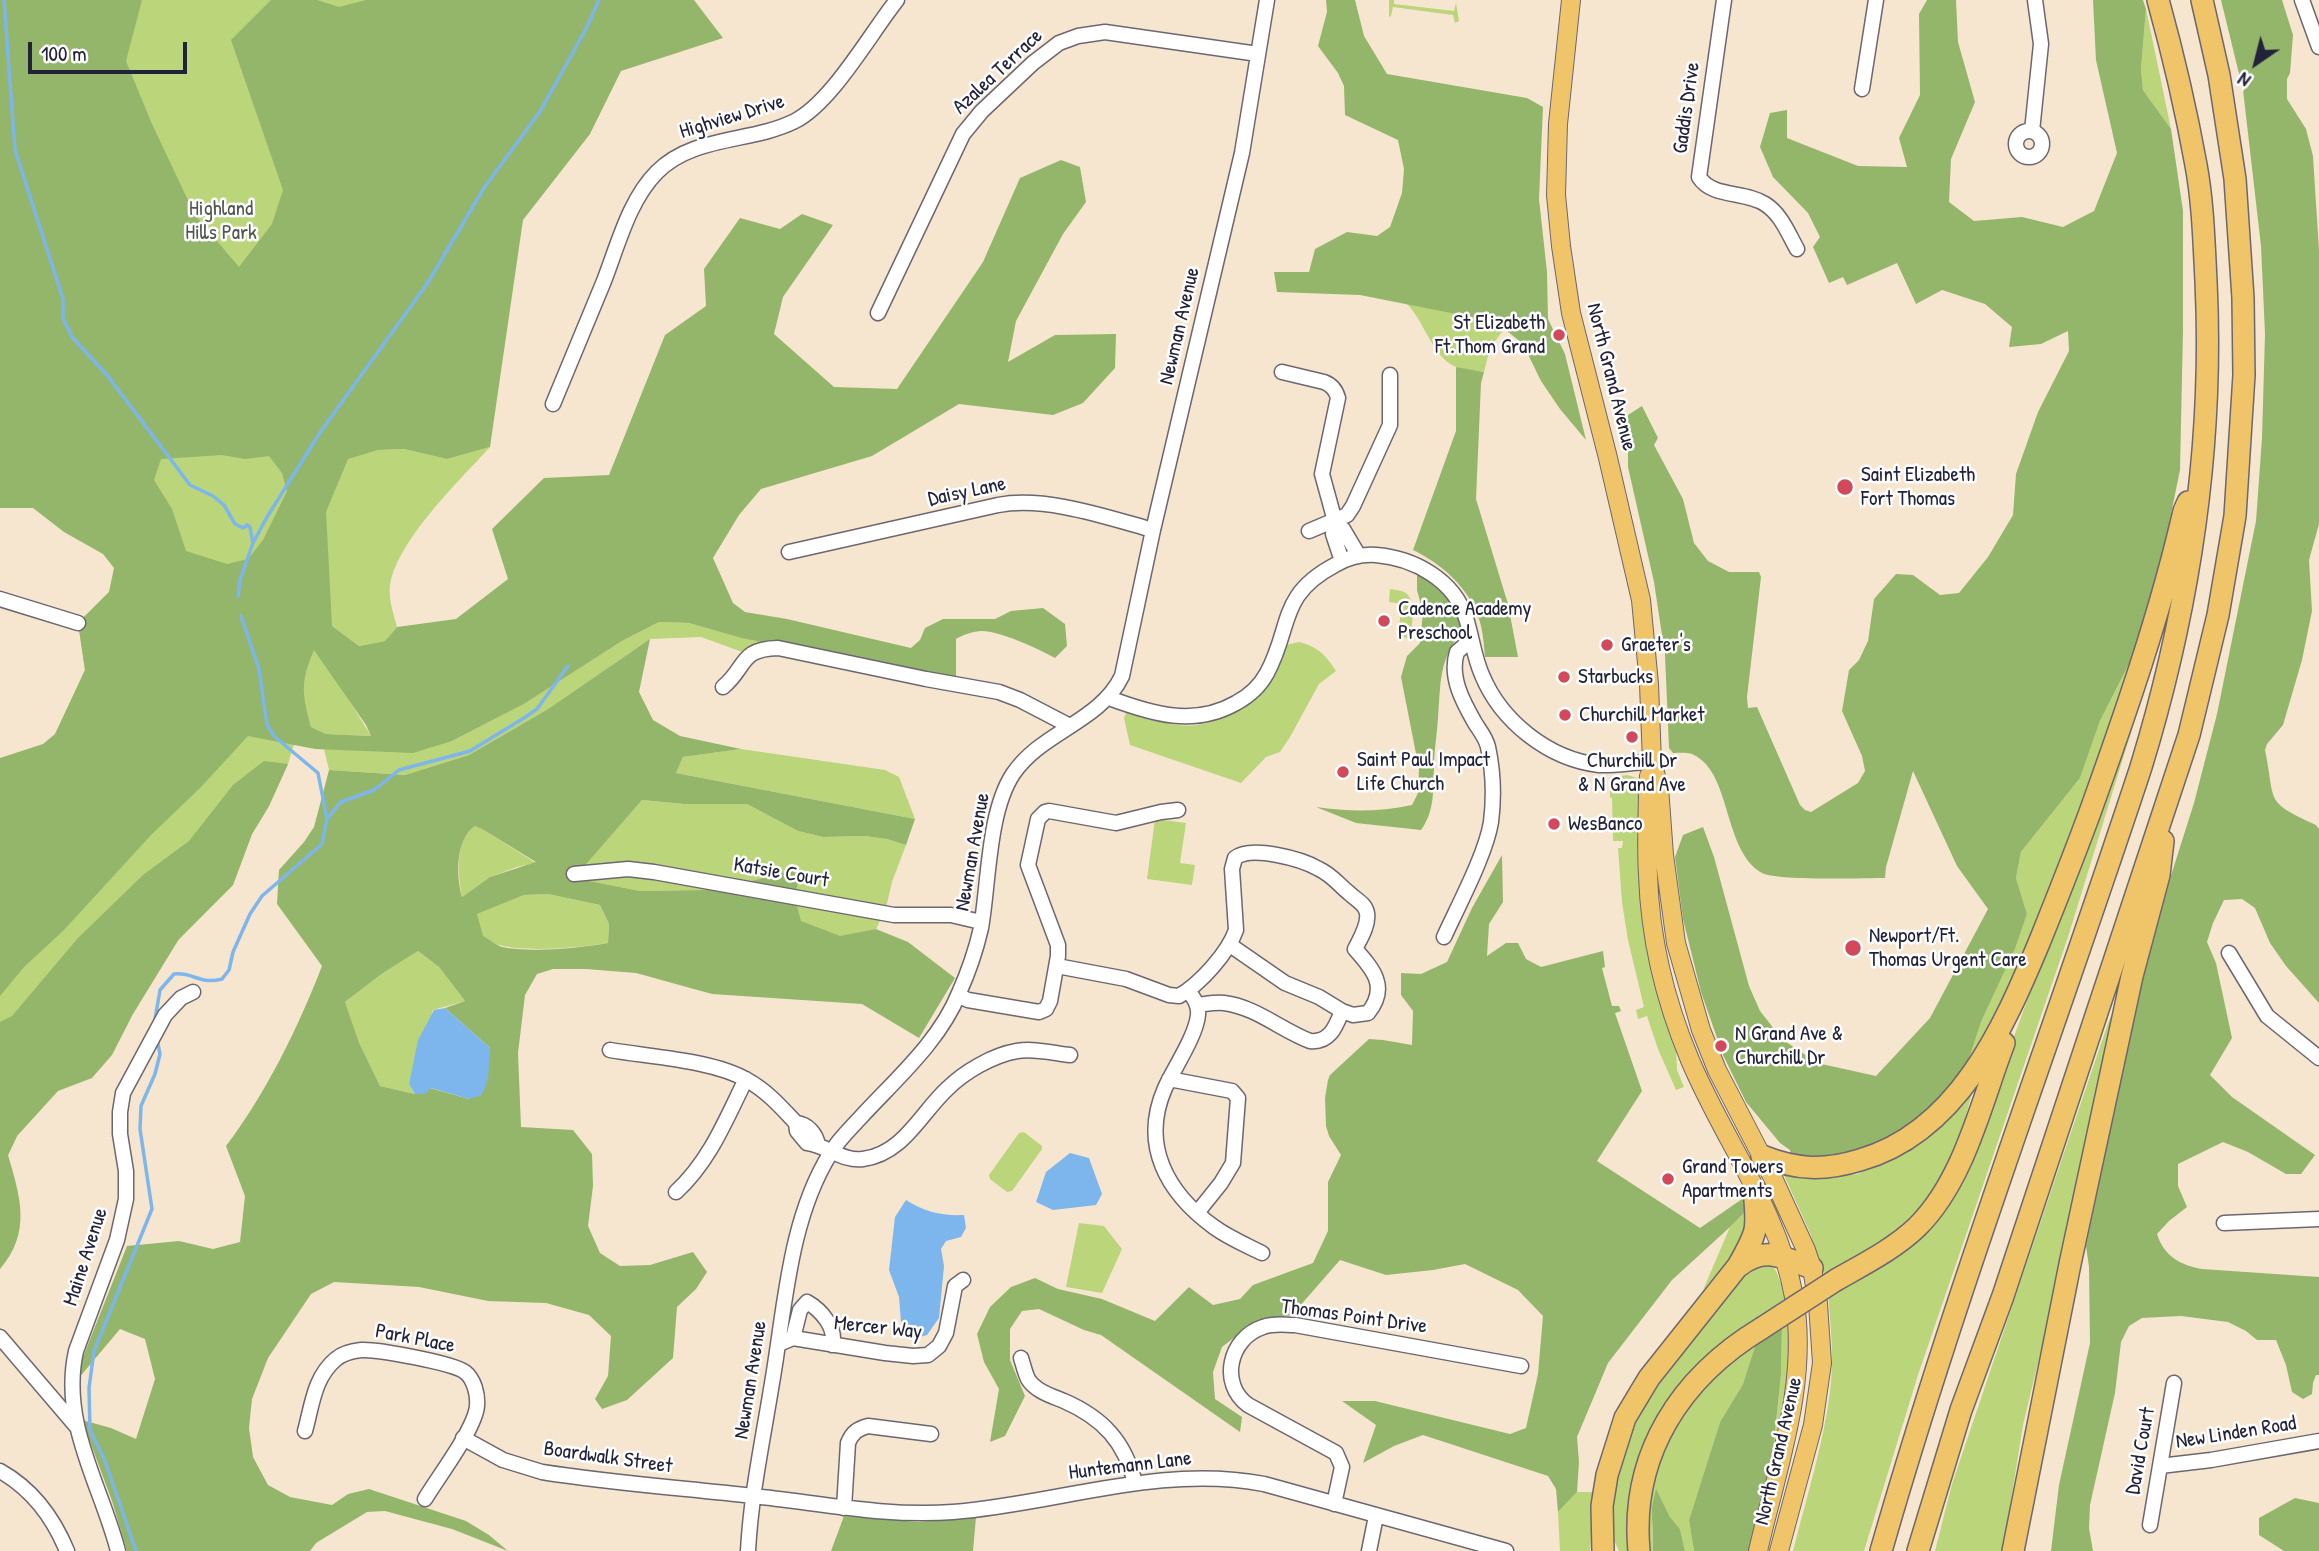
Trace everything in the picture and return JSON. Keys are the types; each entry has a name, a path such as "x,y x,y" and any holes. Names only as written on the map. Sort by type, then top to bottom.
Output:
{"highway":[{"path":"1881,1551 1964,1285 2149,738 2183,604 2198,510 2208,367 2204,234 2196,167 2158,0"},
{"path":"1918,1551 1961,1410 2003,1296 2189,735 2218,615 2235,516 2244,392 2243,298 2235,179 2219,75 2202,0"},
{"path":"1762,1156 1792,1167 1820,1169 1889,1151 1910,1138 1939,1112 1980,1065 2006,1020 2028,968 2063,884 2126,716 2161,604 2184,511 2200,478"},
{"path":"2013,1551 2070,1264 2132,976 2159,876 2168,799"},
{"path":"1639,1551 1638,1525 1647,1465 1662,1428 1702,1373 1739,1342 1905,1237 1918,1226 1940,1199 1955,1174 1968,1142 2013,1021 2028,968"},
{"path":"1603,1551 1602,1506 1607,1475 1625,1418 1649,1378 1738,1266 1756,1230 1754,1189"},
{"path":"1738,1266 1763,1254 1812,1268"}],"main road":[{"name":"North Grand Avenue","path":"1570,0 1558,124 1556,195 1571,313 1641,600 1648,670 1652,762 1648,786 1650,908 1670,1002 1690,1062 1779,1241 1794,1297 1797,1370 1788,1426 1758,1551"},
{"name":"North Grand Avenue","path":"1652,762 1659,786 1670,911 1700,1030 1717,1070 1798,1232 1812,1268 1818,1304 1822,1363 1813,1425 1779,1551"}],"street":[{"name":"Newman Avenue","path":"748,1551 753,1496 786,1341 800,1224 824,1148 927,1044 959,996 981,922 1003,791 1014,772 1041,746 1109,698 1117,688 1125,666 1153,530 1242,153 1267,0"},
{"name":"Gaddis Drive","path":"1724,0 1699,177 1709,188 1764,203 1779,216 1797,249"},
{"path":"1862,89 1876,0"},
{"path":"2032,131 2041,44 2035,0"},
{"path":"2302,0 2319,47"},
{"name":"Highview Drive","path":"553,404 628,220 650,179 672,159 697,148 772,129 805,114 827,95 891,2"},
{"name":"Azalea Terrace","path":"878,313 963,134 982,111 1033,63 1059,43 1077,36 1105,32 1258,54"},
{"path":"1282,372 1331,384 1337,393 1322,474 1335,523 1333,534 1342,561"},
{"path":"1309,531 1335,523 1348,515 1353,506 1390,425 1390,375"},
{"name":"Daisy Lane","path":"789,552 998,505 1022,502 1063,508 1153,530"},
{"path":"1335,523 1343,529 1359,556"},
{"path":"1109,698 1136,708 1190,718 1224,710 1245,698 1266,674 1276,653 1288,613 1296,598 1311,581 1342,561 1373,555 1409,561 1435,576 1458,601 1465,616 1481,673 1490,691 1516,725 1556,752 1599,765 1652,762"},
{"path":"0,599 78,623"},
{"path":"1444,937 1478,861 1491,824 1488,745 1462,698 1456,683 1454,666 1457,652 1471,640"},
{"path":"723,687 751,653 764,648 778,648 999,692 1070,726"},
{"path":"959,996 968,1000 1039,1012 1046,1009 1050,1001 1058,945 1028,864 1038,819 1045,812 1116,823 1178,810"},
{"path":"1057,966 1126,979 1179,996 1188,990 1230,945 1236,930 1233,862 1238,855 1256,853 1283,856 1318,868 1335,878 1364,905 1368,919 1354,949 1377,978 1376,994 1368,1013 1353,1015 1319,997 1284,984 1230,945"},
{"name":"Katsie Court","path":"574,874 628,869 654,872 894,915 951,915 981,922"},
{"path":"2229,953 2267,1016 2319,1058"},
{"path":"1188,990 1197,1005 1198,1015 1169,1079 1155,1118 1157,1151 1174,1188 1198,1213 1226,1235 1262,1253"},
{"name":"Maine Avenue","path":"118,1551 83,1454 76,1426 73,1366 76,1351 117,1240 125,1199 126,1171 120,1134 123,1093 171,1007 193,992"},
{"path":"1197,1005 1222,1003 1235,1006 1316,1041 1331,1034 1342,1011"},
{"path":"610,1050 728,1071 746,1079 770,1096 796,1123 801,1123 814,1133 824,1148 862,1160 891,1148 908,1135 945,1090 959,1078 1003,1054 1020,1050 1070,1055"},
{"path":"677,1192 693,1177 704,1160 746,1079"},
{"path":"1169,1079 1231,1091 1238,1098 1233,1163 1198,1213"},
{"path":"2224,1223 2319,1219"},
{"name":"Mercer Way","path":"786,1341 913,1356 928,1355 943,1342 955,1286 963,1280"},
{"path":"786,1341 800,1310 807,1302 832,1328 832,1345"},
{"name":"Thomas Point Drive","path":"1334,1504 1342,1467 1336,1453 1248,1405 1239,1398 1233,1388 1230,1370 1233,1359 1241,1343 1254,1332 1261,1327 1276,1324 1296,1325 1521,1366"},
{"path":"0,1337 76,1426"},
{"name":"Park Place","path":"305,1432 316,1389 329,1366 344,1354 364,1350 447,1364 467,1374 471,1378 478,1401 475,1417 425,1499"},
{"path":"1021,1358 1028,1379 1039,1389 1088,1413 1107,1428 1125,1451 1135,1483"},
{"name":"David Court","path":"2150,1525 2174,1383"},
{"path":"844,1508 848,1443 859,1429 868,1426 931,1434"},
{"name":"Boardwalk Street","path":"463,1438 503,1460 541,1472 753,1496"},
{"name":"New Linden Road","path":"2160,1466 2319,1441"},
{"path":"0,1471 24,1487 46,1510 67,1551"},
{"name":"Huntemann Lane","path":"753,1496 881,1513 954,1512 1135,1483 1198,1478 1242,1480 1506,1551"},
{"path":"1369,1551 1376,1516"}],"green space":[{"name":"Highland Hills Park","path":"0,0 632,0 348,458 378,450 404,449 447,459 490,447 433,509 397,562 390,591 397,627 385,641 359,646 332,626 346,695 371,736 326,734 311,727 305,708 288,764 269,806 252,834 233,885 46,1074 0,1173 0,770 46,754 85,670 78,623 109,592 118,554"},
{"name":"Highland Hills Park","path":"0,0 142,0 126,61 195,215 239,267 272,224 283,190 231,40 271,0 317,0 339,7 366,0 694,0 723,38 621,71 590,134 523,220 490,447 447,459 404,449 378,450 348,459 326,512 332,626 359,646 385,641 397,627 456,619 508,579 492,529 544,478 609,475 665,335 706,306 704,269 740,218 780,229 802,214 833,225 783,297 774,334 834,387 897,389 983,262 1020,178 1061,160 1080,167 1086,202 1063,234 1016,321 1008,362 1055,335 1116,334 1115,368 1083,403 1053,415 959,404 872,456 761,489 739,515 713,558 733,603 745,612 911,648 920,640 925,628 943,619 995,619 1011,611 1043,608 1065,624 1067,646 1055,658 1009,637 990,632 975,632 956,639 956,680 742,638 689,623 659,622 622,641 524,704 452,741 413,753 315,749 248,736 201,787 151,835 64,930 24,967 0,996 0,758 43,744 55,734 85,670 78,623 109,592 114,568 103,554 64,532 33,508 0,508","holes":["222,455 245,459 269,456 282,473 287,491 263,540 248,559 227,564 186,551 172,509 154,480 161,459","314,650 366,725 371,736 326,734 311,727 304,688 306,671"]},
{"path":"1326,0 1355,0 1364,36 1387,74 1527,98 1543,107 1539,199 1547,272 1548,319 1565,354 1586,440 1541,381 1523,344 1496,322 1360,295 1277,292 1274,272 1309,272 1315,249 1347,232 1377,236 1390,227 1402,193 1404,169 1398,140 1345,115 1344,86 1318,46 1327,12"},
{"path":"1389,0 1394,0 1394,4 1454,11 1456,3 1459,21 1455,23 1453,15 1393,7 1389,17"},
{"path":"1927,0 1956,0 1958,42 1975,102 1951,159 1949,202 1974,221 2022,217 2063,227 2094,211 2117,153 2096,60 2093,0 2143,0 2146,9 2141,69 2143,90 2171,129 2183,211 2180,470 2164,548 2134,654 2100,721 2080,778 2021,852 2016,878 2027,914 2015,949 1981,1022 1965,1071 1920,1120 1868,1152 1793,1161 1790,1150 1780,1143 1746,1102 1723,1055 1701,992 1683,919 1675,857 1683,835 1703,827 1714,857 1749,986 1760,1011 1782,1039 1817,1063 1876,1076 1930,1018 1988,909 1957,866 1913,771 1885,878 1771,876 1762,873 1749,862 1733,831 1715,778 1706,765 1692,754 1673,753 1669,748 1665,655 1654,582 1628,467 1628,415 1642,406 1658,438 1654,445 1683,499 1694,543 1708,561 1729,572 1759,572 1761,577 1748,708 1757,707 1800,805 1811,812 1858,783 1865,771 1862,756 1842,711 1849,670 1859,660 1868,641 1874,599 1896,574 1913,575 1940,595 1959,593 1988,557 2013,515 2016,474 2038,412 2069,351 2068,331 2041,344 2009,347 2012,327 1985,304 1942,290 1916,304 1897,263 1847,285 1843,277 1829,283 1813,247 1820,237 1808,213 1773,177 1760,147 1770,113 1787,110 1787,138 1858,166 1907,167 1899,138 1920,95 1919,14"},
{"path":"2221,0 2282,0 2293,35 2287,99 2306,129 2313,156 2319,250 2319,524 2309,560 2312,611 2302,660 2283,725 2265,750 2272,790 2279,804 2319,829 2319,1003 2286,966 2270,943 2255,908 2242,899 2224,900 2207,942 2216,963 2232,1038 2210,1075 2232,1097 2315,1155 2301,1174 2286,1174 2248,1152 2223,1142 2178,1164 2178,1186 2187,1207 2157,1234 2169,1254 2194,1267 2319,1277 2319,1375 2316,1375 2313,1383 2312,1394 2303,1399 2292,1392 2286,1365 2276,1340 2257,1340 2228,1322 2181,1316 2142,1318 2129,1326 2121,1342 2115,1393 2090,1505 2089,1528 2093,1551 2051,1551 2059,1485 2090,1343 2089,1267 2086,1246 2134,1013 2161,907 2194,803 2217,714 2256,521 2265,334 2261,246 2243,90"},
{"path":"2146,9 2171,129 2143,90 2141,69"},
{"path":"1407,304 1496,322 1504,329 1490,348 1484,372 1459,368 1448,362"},
{"path":"1456,367 1484,372 1481,383 1476,499 1508,604 1518,657 1485,657 1480,624 1469,597 1444,570 1413,550 1456,431"},
{"path":"1417,572 1446,597 1457,613 1463,631 1449,652 1442,672 1431,808 1421,830 1356,823 1316,807 1388,809 1412,805 1418,793 1419,769 1401,677 1407,656 1420,643 1423,612 1417,590"},
{"path":"1390,589 1407,594 1412,603 1413,616 1408,639 1398,634 1402,604 1389,602"},
{"path":"659,622 689,623 770,643 745,653 701,637 650,639 548,709 469,755 405,775 329,770 324,749 365,750 452,741 524,704 622,641"},
{"path":"650,639 639,692 653,720 680,736 741,749 683,757 676,773 915,819 906,845 864,836 823,837 798,831 747,804 684,804 642,800 574,878 640,891 705,890 733,886 792,870 800,878 794,895 801,921 840,936 876,929 908,942 955,978 919,1038 862,1004 712,994 636,973 553,969 537,974 525,995 518,1053 521,1127 573,1130 592,1154 593,1186 588,1226 600,1253 620,1266 650,1265 693,1252 707,1272 696,1289 677,1307 673,1358 627,1400 602,1409 595,1399 608,1376 611,1336 589,1315 546,1303 488,1301 419,1287 334,1282 311,1294 268,1358 252,1399 249,1428 253,1457 268,1485 290,1497 332,1505 348,1494 369,1489 466,1521 508,1551 452,1529 385,1511 367,1512 316,1543 310,1551 127,1551 82,1420 136,1439 155,1379 145,1339 120,1329 78,1379 83,1357 127,1246 179,1241 213,1249 240,1242 245,1196 226,1146 255,1104 280,1059 322,966 277,904 279,870 314,827 329,770 405,775 469,755 548,709","holes":["475,826 536,862 490,877 462,897 459,859 464,840","548,894 600,905 609,924 608,943 527,950 502,947 483,936 477,914 524,895","418,951 439,967 465,1001 445,1008 490,1048 469,1099 430,1088 415,1094 380,1086 359,1043 345,1002"]},
{"path":"1299,642 1320,652 1336,671 1319,684 1280,752 1266,757 1241,783 1130,745 1124,718 1127,711 1161,722 1188,726 1228,715 1254,698 1264,686 1281,660 1286,645"},
{"path":"2134,654 2066,849 2013,986 1965,1071 1981,1022 2015,949 2027,914 2016,878 2021,852 2080,778 2100,721"},
{"path":"2133,726 2068,937 1918,1375 1864,1551 1793,1551 1819,1452 1830,1392 1832,1356 1828,1295 1900,1254 1967,1164 2111,773"},
{"path":"741,749 885,770 899,777 915,819 676,773 683,757"},
{"path":"264,761 288,764 269,806 252,834 233,885 179,939 133,1014 112,1055 92,1078 58,1091 17,1136 8,1155 19,1199 20,1227 10,1255 0,1269 0,1022 12,1016 78,938 143,875 189,841 233,785"},
{"path":"1627,775 1637,778 1639,784 1641,901 1676,1047 1677,1070 1684,1087 1676,1090 1647,1016 1638,1019 1636,1010 1644,1007 1622,902 1618,848 1622,848 1623,841 1613,841 1610,797 1610,783 1614,777"},
{"path":"642,800 684,804 747,804 798,831 823,837 864,836 906,845 892,882 886,908 876,929 840,937 800,921 792,870 733,886 705,890 640,891 573,878"},
{"path":"1155,819 1186,823 1180,863 1195,865 1192,885 1147,879"},
{"path":"475,826 536,863 490,877 462,897 459,859 464,840"},
{"path":"1502,855 1503,902 1489,924 1487,956 1506,943 1518,943 1526,959 1541,967 1603,951 1605,967 1602,968 1612,1006 1619,1006 1621,1011 1615,1013 1642,1091 1597,1161 1700,1228 1745,1197 1748,1205 1730,1227 1672,1280 1608,1363 1577,1437 1577,1492 1558,1512 1556,1489 1548,1476 1423,1435 1394,1446 1363,1463 1376,1425 1342,1401 1375,1401 1510,1434 1526,1428 1538,1374 1543,1316 1518,1290 1465,1264 1386,1275 1340,1260 1292,1315 1253,1323 1222,1347 1213,1372 1215,1399 1242,1417 1240,1432 1101,1335 1039,1309 1022,1311 1010,1329 1010,1360 1025,1396 1005,1436 990,1442 999,1389 984,1362 977,1334 990,1307 1011,1287 1035,1278 1058,1289 1102,1299 1155,1321 1189,1287 1213,1305 1240,1299 1253,1285 1313,1263 1328,1231 1328,1182 1341,1155 1326,1126 1325,1098 1330,1075 1369,1039 1412,1045 1413,1011 1401,995 1401,973 1421,974 1447,962 1472,908"},
{"path":"548,894 600,905 609,924 608,943 562,948 523,948 506,947 483,936 476,914 524,895"},
{"path":"418,951 439,967 465,1001 433,1010 409,1084 415,1094 380,1086 358,1043 345,1002"},
{"path":"2119,997 2064,1254 2023,1425 2003,1551 1935,1551 1952,1484"},
{"path":"1974,1087 1954,1155 1940,1182 1927,1199 1895,1230 1824,1281 1811,1235 1783,1173 1814,1179 1858,1174 1910,1149 1940,1124"},
{"path":"1024,1132 1042,1146 1042,1149 1012,1191 1007,1192 990,1179 989,1175 1019,1133"},
{"path":"1748,1205 1746,1240 1703,1290 1730,1227"},
{"path":"1079,1223 1104,1226 1122,1249 1102,1293 1066,1287"},
{"path":"1770,1263 1789,1302 1672,1397 1632,1551 1619,1551 1607,1525 1612,1482 1643,1396 1749,1267"},
{"path":"1790,1317 1790,1375 1771,1470 1781,1375 1782,1323"},
{"path":"1782,1323 1781,1375 1771,1470 1749,1551 1694,1551 1689,1520 1720,1422 1743,1384 1757,1340"},
{"path":"1757,1340 1743,1384 1720,1422 1689,1520 1694,1551 1685,1551 1680,1529 1670,1517 1656,1490 1653,1551 1647,1551 1648,1497 1672,1425 1697,1390"},
{"path":"1656,1489 1670,1517 1680,1529 1685,1551 1653,1551 1652,1507"},
{"path":"1577,1492 1594,1492 1590,1551 1560,1551 1558,1512"},
{"path":"2295,1498 2319,1503 2319,1551 2284,1551 2259,1535 2259,1518"},
{"path":"844,1516 919,1522 976,1517 973,1551 831,1551"}],"water":[{"path":"445,1008 490,1048 488,1079 482,1095 469,1099 431,1088 425,1094 415,1094 409,1084 418,1040 434,1010"},
{"path":"1070,1153 1089,1158 1102,1194 1096,1205 1053,1210 1036,1202 1046,1172"},
{"path":"906,1200 934,1212 964,1215 966,1228 961,1237 946,1241 941,1249 944,1266 939,1318 927,1335 920,1337 908,1333 901,1322 899,1297 889,1270 895,1217"}],"waterway":[{"path":"4,0 15,150 63,299 63,318 72,337 107,375 190,485 213,496 224,505 235,524 243,528 247,525 250,527 253,543"},
{"path":"238,596 240,580 253,543 267,517 321,431 427,284 484,188 541,110 599,0"},
{"path":"154,1025 160,990 174,974 202,980 222,979 229,970 233,952 250,914 262,896 322,844 327,819 318,773 275,737 267,725 259,669 241,616"},
{"path":"327,819 341,802 374,790 399,770 470,751 524,718 537,709 568,666"},
{"path":"136,1551 105,1461 90,1430 89,1388 94,1351 152,1209 140,1129 141,1106 155,1074 160,1054 157,1039"}],"place":[{"name":"St Elizabeth Ft.Thom Grand","path":"1559,335"},
{"name":"Saint Elizabeth Fort Thomas","path":"1845,487"},
{"name":"Cadence Academy Preschool","path":"1384,621"},
{"name":"Graeter's","path":"1607,645"},
{"name":"Starbucks","path":"1564,677"},
{"name":"Churchill Market","path":"1565,715"},
{"name":"Churchill Dr & N Grand Ave","path":"1632,737"},
{"name":"Saint Paul Impact Life Church","path":"1343,772"},
{"name":"WesBanco","path":"1554,824"},
{"name":"Newport/Ft. Thomas Urgent Care","path":"1853,948"},
{"name":"N Grand Ave & Churchill Dr","path":"1721,1046"},
{"name":"Grand Towers Apartments","path":"1668,1179"}]}
